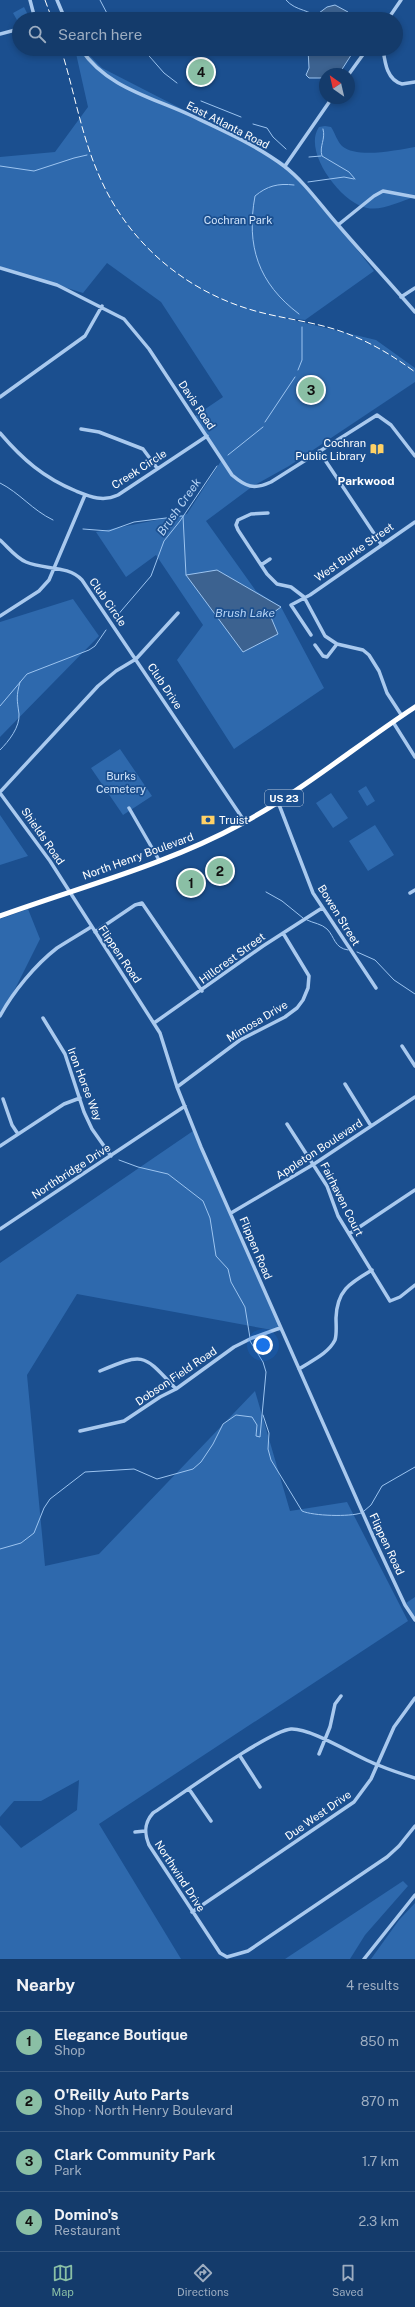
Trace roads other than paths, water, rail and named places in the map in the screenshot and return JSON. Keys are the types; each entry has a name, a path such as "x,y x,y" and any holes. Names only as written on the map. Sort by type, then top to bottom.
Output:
{"highway":[{"name":"North Henry Boulevard","path":"0,916 159,860 206,841 245,822 278,802 415,707"}],"street":[{"path":"30,0 33,12"},
{"path":"58,0 62,12"},
{"path":"393,12 401,0"},
{"path":"0,34 12,31"},
{"name":"East Atlanta Road","path":"86,56 92,64 109,78 137,93 190,115 260,150 285,166 319,202 415,312"},
{"path":"353,68 362,56"},
{"path":"384,56 387,70 392,78 402,84 415,82"},
{"path":"285,166 328,104"},
{"path":"338,225 374,196 388,191 415,197"},
{"name":"Davis Road","path":"0,268 57,285 102,306 124,319 149,349 232,475 242,484 252,488 271,482 376,415 391,425 414,454"},
{"path":"401,297 415,288"},
{"path":"0,397 85,336 102,306"},
{"path":"81,429 99,432 143,449 157,468"},
{"name":"Creek Circle","path":"0,433 37,470 51,480 85,495 101,499 113,497 207,436"},
{"path":"319,451 381,544"},
{"path":"0,616 39,591 49,580 85,495"},
{"path":"268,513 259,512 251,514 238,520 236,525 261,565 274,582 291,586 304,597 325,636 337,644 363,650 369,656 379,670 388,693 402,716"},
{"name":"West Burke Street","path":"311,636 291,605 310,595 381,544 415,522"},
{"name":"Club Circle","path":"0,540 24,562 76,574 82,580 136,659"},
{"path":"261,565 270,559"},
{"path":"136,659 178,613"},
{"path":"315,645 323,656 327,657 337,644"},
{"name":"Club Drive","path":"0,793 98,686 136,659 245,822"},
{"path":"393,722 415,757"},
{"name":"Shields Road","path":"0,793 70,891"},
{"name":"Bowen Street","path":"278,802 301,867 322,908 376,988"},
{"path":"129,808 159,860"},
{"path":"410,893 415,890"},
{"name":"Flippen Road","path":"70,891 91,927 154,1023 167,1052 177,1087 280,1328 376,1544 405,1605 415,1620"},
{"path":"95,932 135,905 143,903 202,991"},
{"name":"Hillcrest Street","path":"154,1023 202,991 283,933 322,908"},
{"path":"0,1016 10,999 44,960 57,948 91,927"},
{"name":"Mimosa Drive","path":"177,1087 240,1040 285,1017 297,1008 303,1000 308,988 310,976 283,933"},
{"name":"Iron Horse Way","path":"43,1018 65,1054 92,1129 110,1156"},
{"path":"402,1046 415,1066"},
{"path":"345,1084 371,1126"},
{"path":"0,1146 64,1104 80,1098"},
{"name":"Appleton Boulevard","path":"231,1213 314,1164 415,1098"},
{"path":"3,1099 12,1125 18,1134"},
{"name":"Northbridge Drive","path":"0,1229 185,1106"},
{"name":"Fairhaven Court","path":"287,1124 327,1186 338,1216 390,1301 400,1297 415,1285"},
{"path":"349,1234 415,1190"},
{"path":"299,1369 327,1351 335,1339 336,1314 340,1296 348,1284 372,1270"},
{"name":"Dobson Field Road","path":"80,1431 124,1421 164,1394 176,1389 234,1347 252,1338 280,1328"},
{"path":"100,1371 130,1358 142,1359 155,1367 176,1389"},
{"path":"319,1754 325,1740 335,1704 341,1696"},
{"name":"Due West Drive","path":"192,1912 354,1802 362,1794 394,1727 415,1698"},
{"name":"Northwind Drive","path":"415,1778 377,1765 325,1740 291,1729 279,1732 153,1813 148,1819 145,1831 149,1845 192,1912 220,1953 227,1957 242,1954 387,1857 400,1846 415,1826"},
{"path":"240,1756 260,1787"},
{"path":"190,1789 211,1821"},
{"path":"135,1832 145,1831"},
{"path":"364,1959 415,1894"}],"water":[{"path":"335,5 348,12 320,12 327,7"},
{"path":"308,56 351,56 343,68 319,68 319,78 309,78 306,75 309,68"},
{"name":"Brush Lake","path":"217,570 281,607 270,615 278,634 243,652 186,575"}],"waterway":[{"path":"100,0 106,12"},
{"path":"286,0 294,7 306,12"},
{"path":"149,56 164,73 177,83"},
{"path":"201,101 241,117"},
{"path":"253,124 267,128 273,137 286,149"},
{"path":"323,129 324,136 321,149 322,156 349,172 355,179"},
{"path":"0,166 34,171 87,155"},
{"path":"309,157 321,156"},
{"name":"Brush Creek","path":"308,182 344,177 354,179"},
{"name":"Brush Creek","path":"294,185 283,184 273,186 255,196 252,231 258,262 265,276 274,290 299,314"},
{"name":"Brush Creek","path":"298,370 302,360 302,327"},
{"name":"Brush Creek","path":"265,422 295,377"},
{"name":"Brush Creek","path":"228,455 263,427"},
{"name":"Brush Creek","path":"116,617 151,576 164,541 180,521 217,466"},
{"path":"0,483 53,520"},
{"path":"83,529 109,531 134,522 182,516"},
{"path":"183,516 186,575"},
{"name":"Brush Creek","path":"0,706 27,674 89,650 95,646 106,630"},
{"path":"0,750 10,738 18,724 19,714 17,695 20,682"},
{"path":"266,892 282,901 303,918"},
{"path":"307,920 325,927 330,932 337,945 348,950"},
{"path":"357,952 375,960 394,980 415,994"},
{"path":"119,1160 138,1167 168,1174 203,1201 210,1218 216,1256 228,1269 231,1282 245,1307 250,1338"},
{"path":"0,1549 21,1543 34,1533 44,1508 50,1499 85,1472 134,1469 157,1479 193,1469 201,1462 213,1444 223,1424 236,1415 252,1417 257,1425 256,1436 260,1437 266,1372 263,1362 250,1341"},
{"path":"263,1415 269,1433 268,1449 271,1460 302,1511 314,1514 332,1515 361,1513"},
{"path":"364,1511 371,1505 382,1486 415,1467"}],"railway":[{"path":"45,0 49,12"},
{"path":"63,56 82,127 98,173 110,198 125,222 162,262 184,278 208,292 233,303 259,312 327,327 351,335 384,351 415,372"}],"place":[{"name":"Domino's","path":"201,72"},
{"name":"Clark Community Park","path":"311,390"},
{"name":"Cochran Public Library","path":"377,449"},
{"name":"Truist","path":"208,820"},
{"name":"O'Reilly Auto Parts","path":"220,871"},
{"name":"Elegance Boutique","path":"191,883"}],"district":[{"name":"Parkwood","path":"366,481"}],"park label":[{"name":"Cochran Park","path":"238,220"},
{"name":"Burks Cemetery","path":"121,782"}]}
